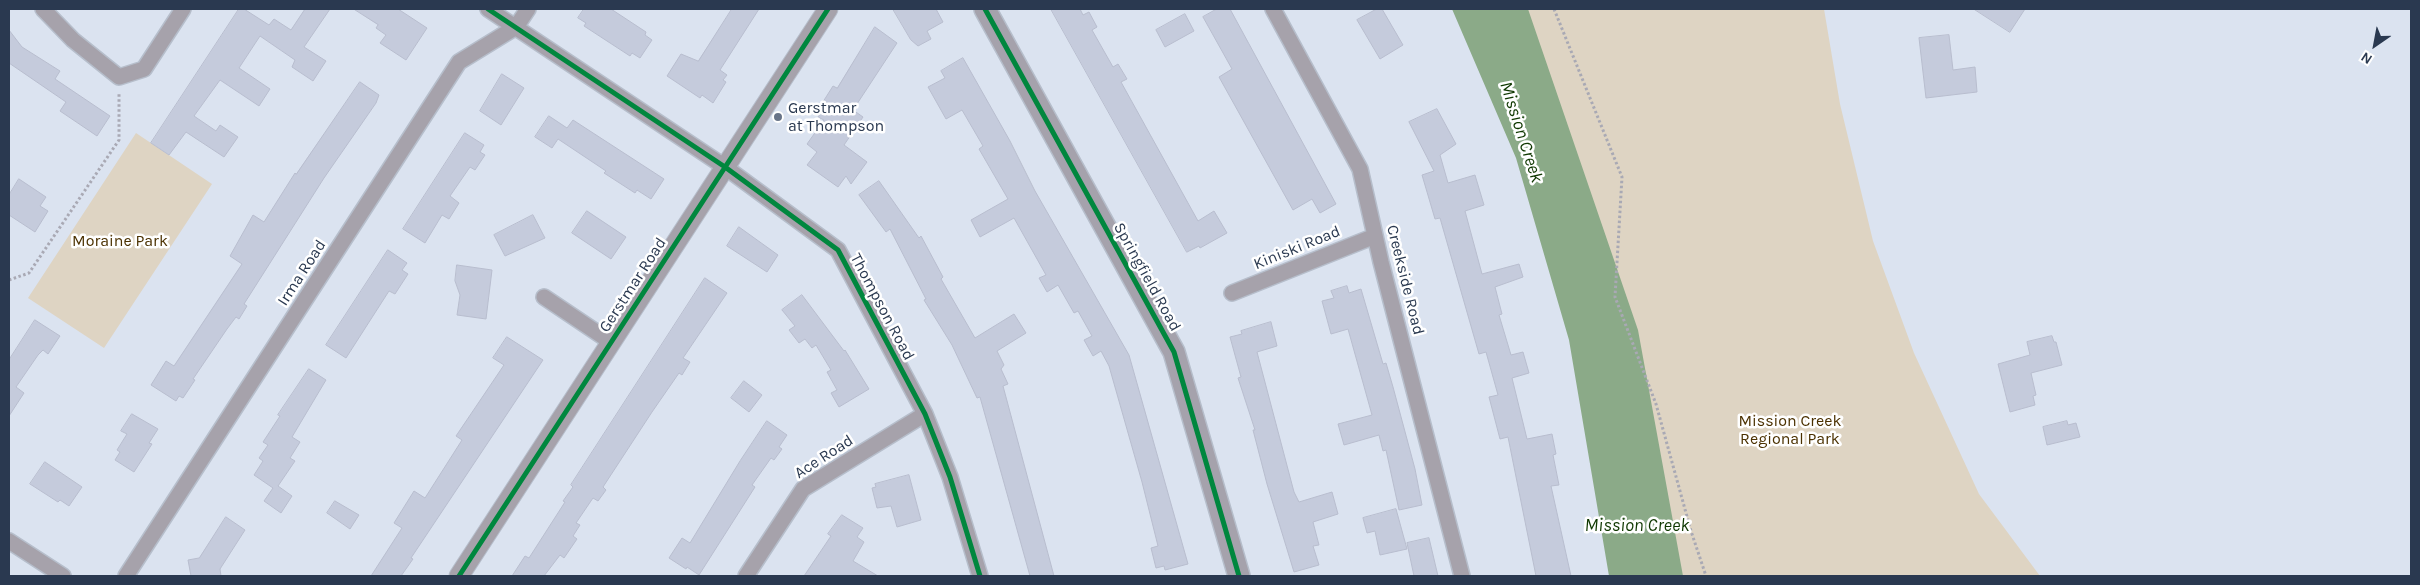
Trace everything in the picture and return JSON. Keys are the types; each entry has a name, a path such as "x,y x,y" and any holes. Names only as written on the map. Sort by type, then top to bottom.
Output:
{"main road":[{"name":"Springfield Road","path":"985,9 1174,352 1239,576"}],"street":[{"path":"43,9 73,40 119,78 144,68 183,9"},
{"name":"Thompson Road","path":"488,9 724,167 838,250 925,414 950,477 980,576"},
{"name":"Irma Road","path":"126,576 459,62 516,27 528,9"},
{"name":"Gerstmar Road","path":"459,576 828,9"},
{"name":"Creekside Road","path":"1273,9 1360,169 1375,236 1462,576"},
{"name":"Kiniski Road","path":"1232,293 1375,236"},
{"path":"544,297 610,342"},
{"name":"Ace Road","path":"746,576 803,489 925,414"},
{"path":"9,541 62,576"}],"path":[{"path":"1554,9 1622,177 1615,297 1656,404 1690,531 1706,576"},
{"path":"9,280 29,273 119,140 119,78"}],"green space":[{"name":"Mission Creek Regional Park","path":"1518,9 1824,9 1840,104 1873,241 1914,353 1979,494 2040,576 1668,576"},
{"name":"Moraine Park","path":"136,133 212,184 104,348 28,298"}],"water":[{"name":"Mission Creek","path":"1452,9 1528,9 1638,330 1683,576 1609,576 1569,340 1516,158"}],"building":[{"path":"239,9 244,9 269,25 274,19 291,30 305,9 330,9 304,47 326,61 313,81 292,67 295,60 260,36 239,68 270,89 259,106 220,80 194,116 216,131 220,125 238,137 224,157 186,132 169,155 151,143"},
{"path":"354,9 398,9 427,28 406,60 380,43 386,35 376,28 378,25"},
{"path":"584,9 611,9 646,32 645,35 652,40 640,58 632,53 630,56 584,26 586,23 578,18"},
{"path":"732,9 759,9 720,70 727,75 723,80 726,82 713,103 702,95 700,98 667,76 681,54 698,61"},
{"path":"893,9 936,9 943,22 927,31 931,39 918,46 911,40"},
{"path":"1051,9 1080,9 1083,15 1089,12 1097,27 1092,30 1113,67 1118,64 1127,79 1121,82 1198,221 1214,211 1227,233 1200,248 1199,246 1187,252"},
{"path":"1217,9 1230,9 1336,204 1320,213 1312,199 1293,210 1219,77 1232,69 1203,17"},
{"path":"1377,9 1382,9 1403,45 1380,59 1357,20"},
{"path":"1974,9 2025,9 2010,32"},
{"path":"1185,14 1194,31 1165,47 1156,30"},
{"path":"875,27 897,43 853,110 863,117 844,145 867,162 851,184 846,176 838,187 807,165 817,152 807,144 824,120 818,117 824,107 821,105 833,86 837,88"},
{"path":"9,30 22,47 60,71 55,79 110,116 97,136 60,111 66,102 9,63"},
{"path":"1949,35 1953,70 1975,67 1977,92 1926,98 1919,38"},
{"path":"963,58 1010,141 1035,191 1129,355 1188,564 1165,570 1164,566 1156,568 1151,548 1158,546 1109,366 1101,351 1093,356 1084,340 1092,336 1078,311 1074,313 1058,285 1047,292 1039,278 1046,275 1014,218 980,237 971,220 1008,199 979,149 983,146 962,110 946,119 928,87 945,78 941,71"},
{"path":"502,74 524,88 501,125 480,111"},
{"path":"360,82 379,95 376,103 324,178 244,304 247,306 239,319 236,317 227,329 193,379 195,380 183,398 179,396 176,401 151,385 166,361 174,366 242,264 230,256 253,215 264,222 295,173"},
{"path":"1437,109 1456,144 1440,155 1448,183 1475,175 1484,205 1465,211 1482,274 1519,264 1523,277 1495,287 1502,314 1499,315 1511,355 1523,352 1529,373 1512,378 1527,439 1552,434 1556,454 1553,455 1559,485 1551,486 1571,576 1536,576 1508,437 1500,439 1489,397 1498,395 1486,352 1479,354 1440,218 1435,219 1422,175 1434,171 1409,122"},
{"path":"549,116 567,128 573,120 664,179 651,199 637,190 635,193 604,173 606,171 558,139 552,148 535,137"},
{"path":"465,133 484,145 480,152 485,155 475,170 470,167 450,196 459,203 449,219 442,215 425,243 403,229"},
{"path":"19,179 46,197 40,206 48,211 35,232 9,215 9,195"},
{"path":"879,181 919,238 921,236 943,277 941,279 975,338 1014,314 1026,333 997,351 1004,365 1001,369 1008,384 1003,386 1054,576 1030,576 980,397 977,398 952,345 924,300 926,299 890,229 886,232 859,195"},
{"path":"587,211 626,237 611,259 572,233"},
{"path":"533,215 545,238 505,256 494,235"},
{"path":"739,227 778,255 767,272 727,246"},
{"path":"388,250 407,263 402,270 408,274 395,294 389,291 346,358 326,345"},
{"path":"457,265 492,270 486,319 457,315 460,295 455,281"},
{"path":"705,278 727,293 683,358 690,362 682,375 679,373 652,412 603,487 606,490 598,501 593,498 576,523 580,525 573,536 577,539 564,558 560,555 544,576 512,576 525,556 529,558 565,502 563,501 573,487 571,485"},
{"path":"1347,286 1349,293 1361,289 1383,364 1386,363 1393,387 1415,469 1422,505 1399,510 1386,450 1383,451 1379,435 1344,445 1338,424 1372,415 1348,329 1331,334 1322,301 1334,298 1331,291"},
{"path":"802,295 845,350 869,389 839,407 831,393 837,390 827,372 831,370 816,345 812,348 805,339 799,343 789,330 795,326 782,310"},
{"path":"35,320 60,336 48,354 43,350 38,355 16,387 24,393 9,416 9,360"},
{"path":"1271,322 1277,346 1257,352 1294,492 1299,502 1332,492 1338,514 1313,522 1319,545 1313,546 1319,565 1294,572 1267,484 1253,430 1255,430 1238,378 1241,377 1230,337 1242,334 1241,331"},
{"path":"2052,336 2054,342 2056,342 2062,365 2031,373 2036,395 2033,396 2035,405 2010,412 1998,364 2030,355 2027,342"},
{"path":"507,337 543,360 411,558 413,559 401,576 371,576 402,528 394,523 414,491 425,498 462,440 456,436 504,365 493,358"},
{"path":"309,369 326,380 292,437 300,442 290,458 295,461 278,486 292,496 281,513 264,501 273,488 254,475 263,461 259,458 268,445 263,442 280,416 278,415"},
{"path":"744,381 762,395 749,412 731,398"},
{"path":"132,414 158,429 149,443 152,444 134,472 115,460 120,452 117,450 127,434 121,431"},
{"path":"767,421 787,435 779,447 782,449 774,460 771,458 752,485 755,487 699,575 687,567 686,569 669,558 682,538 690,543"},
{"path":"2067,421 2068,425 2076,423 2080,437 2047,445 2043,427"},
{"path":"45,462 82,487 69,506 60,500 58,502 30,484"},
{"path":"909,475 921,520 897,527 891,506 877,508 872,488 876,487 875,484"},
{"path":"335,501 359,515 350,529 327,513"},
{"path":"1396,509 1407,549 1380,555 1375,531 1367,533 1363,518"},
{"path":"842,515 863,528 857,537 864,542 853,561 878,576 804,576 831,536 828,534"},
{"path":"226,517 245,530 220,569 221,576 191,576 188,560 199,558"},
{"path":"1429,538 1438,576 1414,576 1407,543"}],"cycle path":[{"path":"488,9 725,167 838,250 925,414 950,477 980,576"},
{"path":"459,576 828,9"},
{"path":"985,9 1174,352 1239,576"}],"place":[{"name":"Gerstmar at Thompson","path":"778,117"}]}
